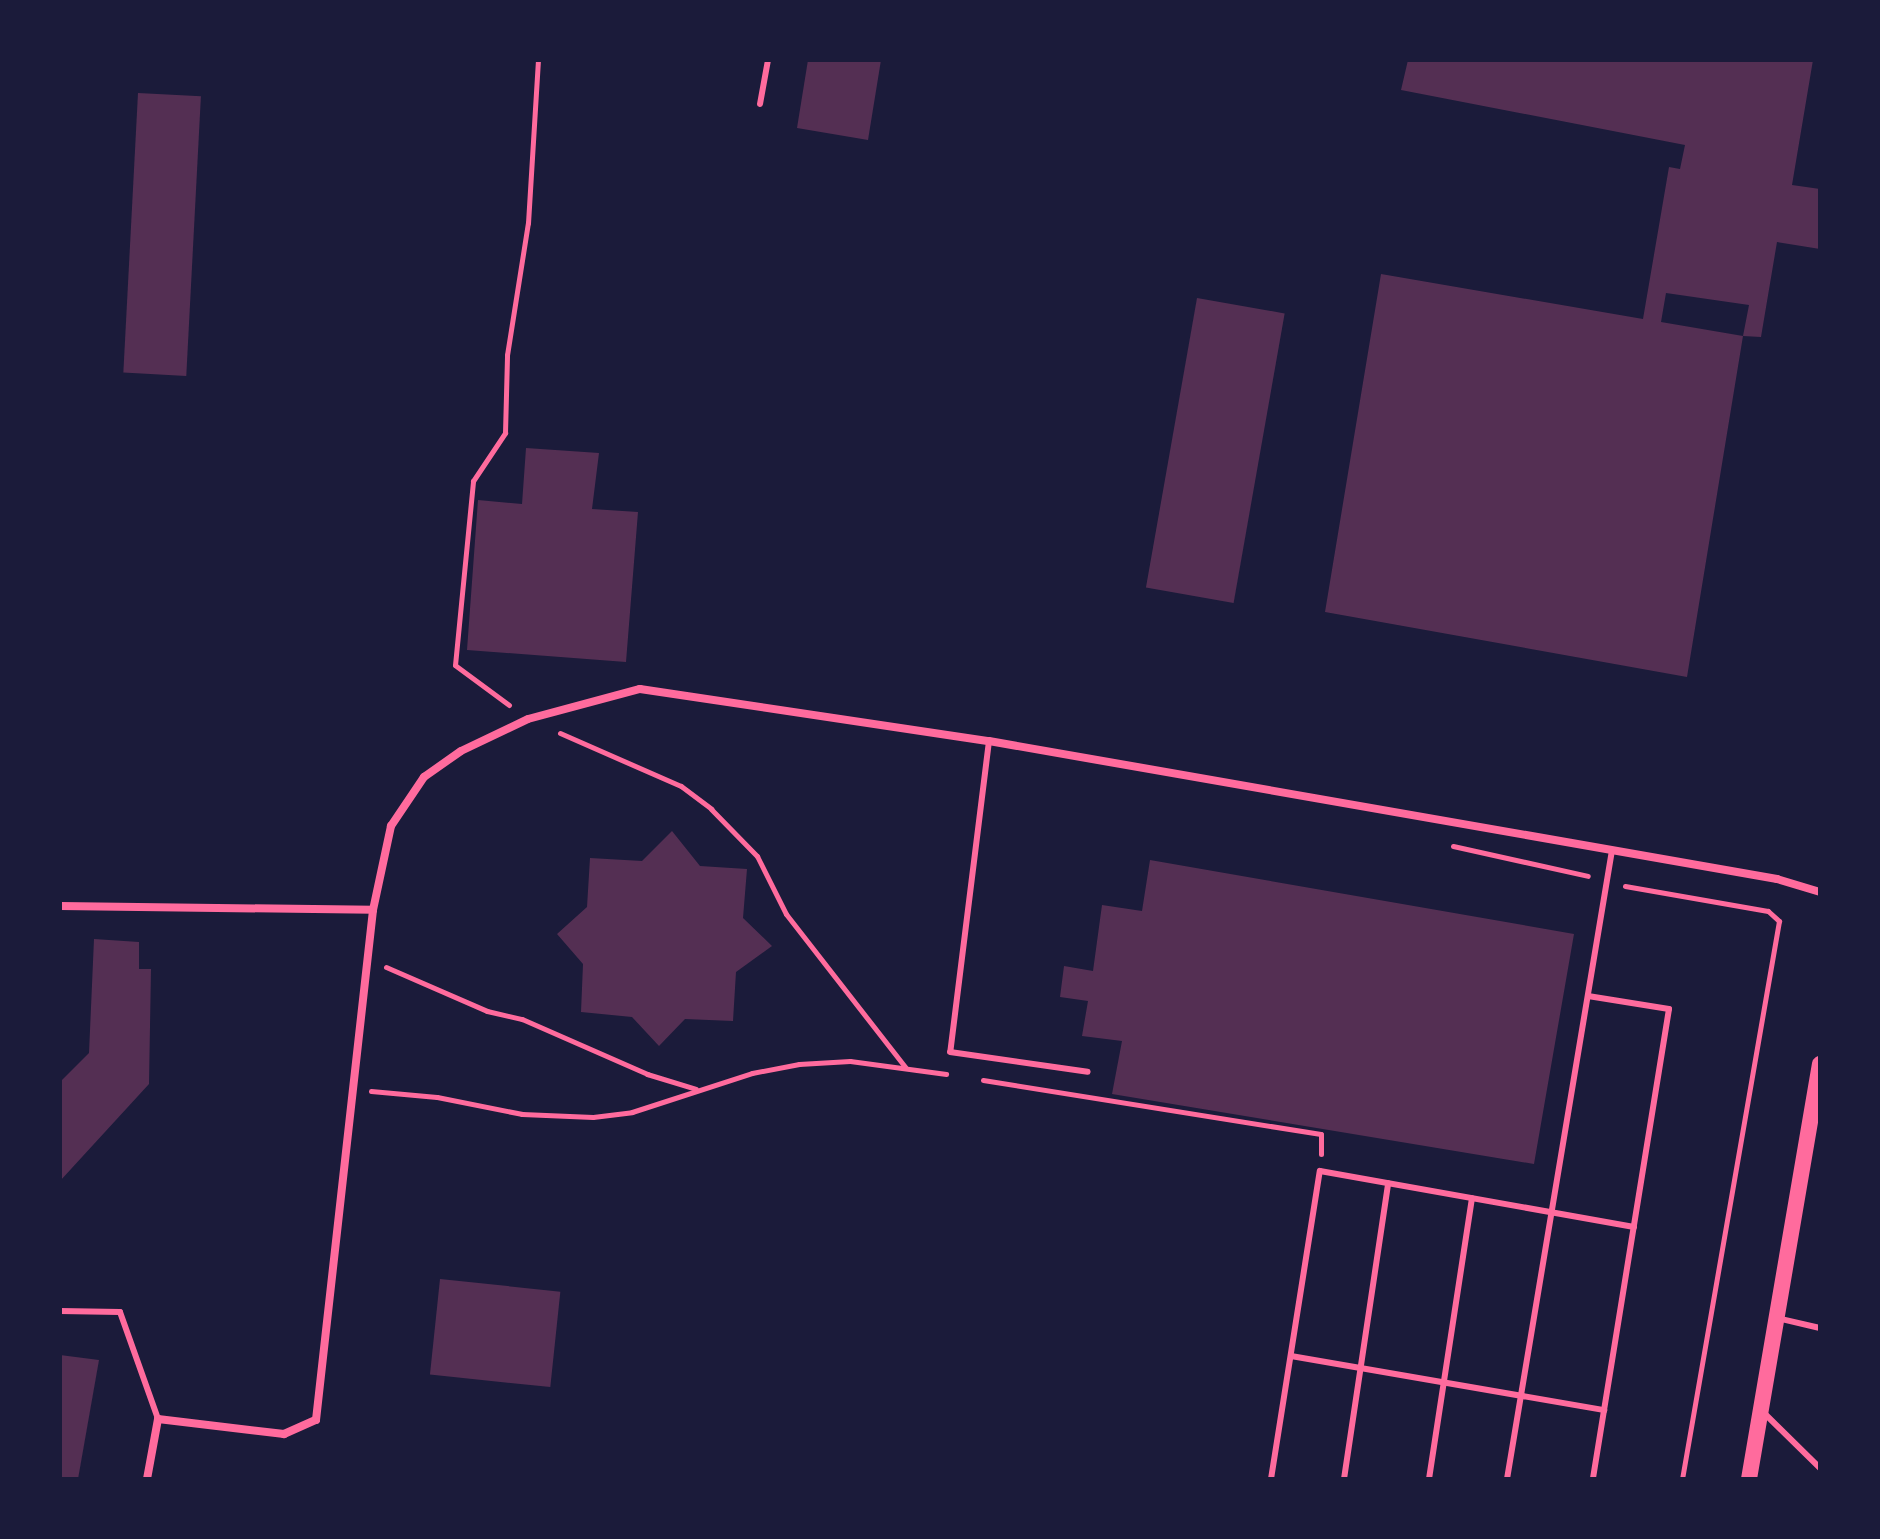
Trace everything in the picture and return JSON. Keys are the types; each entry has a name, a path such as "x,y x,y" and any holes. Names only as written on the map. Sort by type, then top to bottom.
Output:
{"main road":[{"path":"1749,1479 1820,1064"}],"street":[{"path":"147,1479 158,1419 284,1434 316,1420 373,910 391,826 403,806 436,768 528,719 640,689 989,741 1777,879 1820,892"},
{"path":"60,906 373,910"}],"lane":[{"path":"760,104 768,60"},
{"path":"989,741 950,1052 1088,1072"},
{"path":"1507,1479 1612,850"},
{"path":"1588,996 1669,1009 1593,1479"},
{"path":"1271,1479 1320,1171 1634,1227"},
{"path":"1344,1479 1388,1183"},
{"path":"1429,1479 1472,1198"},
{"path":"60,1311 120,1312 158,1419"},
{"path":"1775,1317 1820,1328"},
{"path":"1291,1356 1604,1410"},
{"path":"1760,1410 1820,1468"}],"path":[{"path":"538,60 528,223 507,355 505,433 473,481 455,665 528,719 681,786 711,809 757,856 786,914 905,1067"},
{"path":"1440,843 1607,881 1768,911 1779,921 1682,1479"},
{"path":"367,959 647,1074 697,1089"},
{"path":"353,1089 571,1118 632,1112 697,1089 799,1064 850,1061 952,1075"},
{"path":"967,1077 1321,1134 1320,1171"}],"building":[{"path":"808,60 881,60 868,140 797,128"},
{"path":"1408,60 1813,60 1792,185 1820,189 1820,249 1777,242 1761,337 1743,336 1687,677 1325,612 1381,274 1643,319 1669,167 1680,169 1685,145 1401,90","holes":["1666,293 1749,305 1743,336 1661,322"]},
{"path":"138,93 201,96 186,376 123,373"},
{"path":"1197,298 1285,313 1234,603 1146,588"},
{"path":"526,448 599,453 592,509 638,512 626,662 467,650 478,500 522,504"},
{"path":"672,831 700,866 747,869 743,918 772,946 736,972 733,1021 685,1019 659,1046 632,1017 581,1012 583,964 557,934 587,907 590,858 642,861"},
{"path":"1150,860 1574,934 1534,1164 1112,1094 1122,1041 1082,1036 1088,1001 1060,997 1064,966 1093,971 1102,905 1142,911"},
{"path":"94,939 139,942 139,969 151,969 149,1084 60,1181 60,1082 89,1053"},
{"path":"440,1279 560,1292 550,1387 430,1374"},
{"path":"60,1355 99,1360 78,1479 60,1479"}]}
